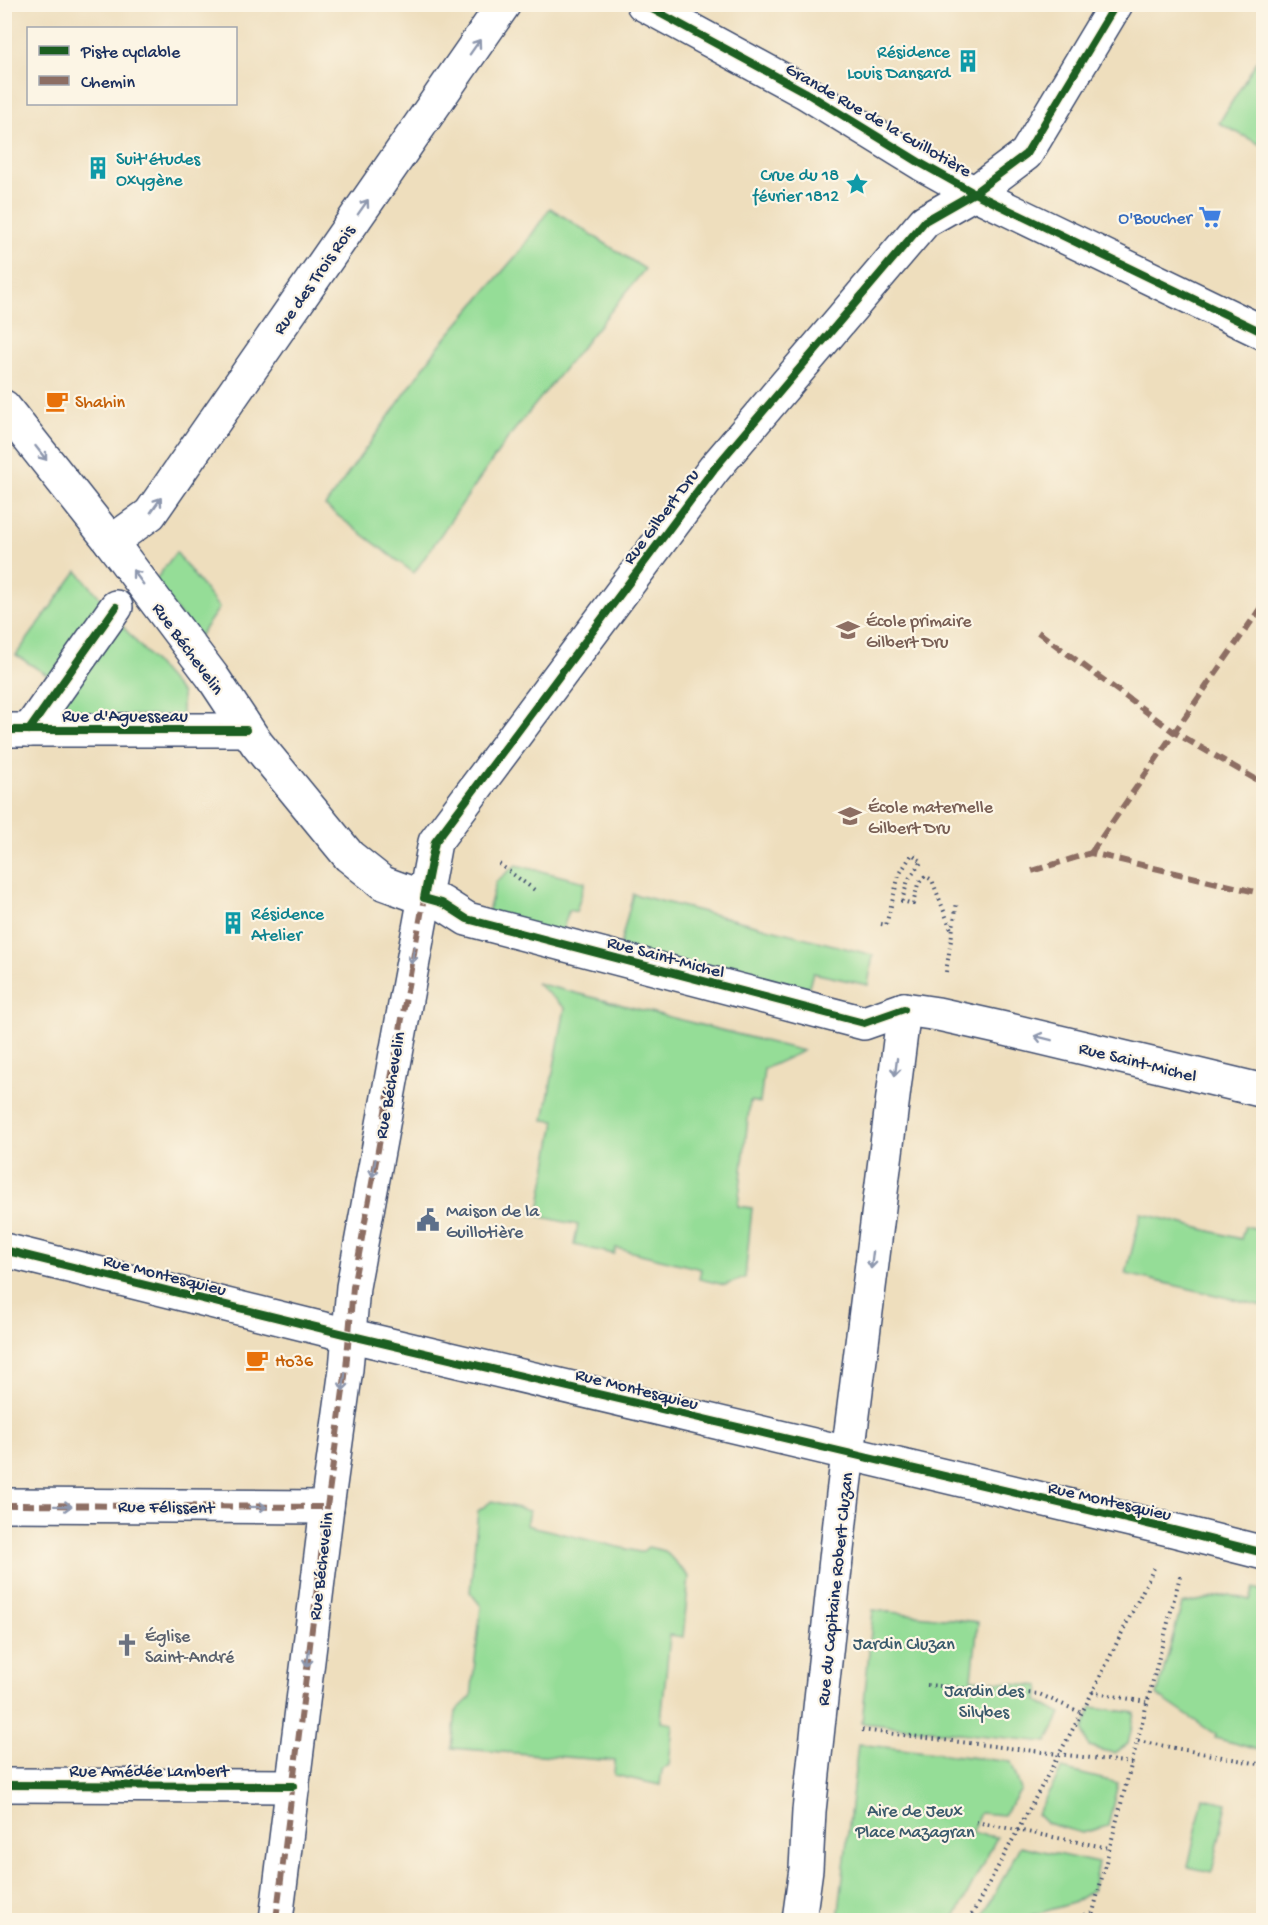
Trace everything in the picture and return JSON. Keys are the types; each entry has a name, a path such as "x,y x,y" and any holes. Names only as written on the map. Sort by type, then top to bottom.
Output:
{"street":[{"name":"Rue des Trois Rois","path":"111,542 150,514 504,4"},
{"name":"Grande Rue de la Guillotière","path":"643,4 805,92 974,193 1263,333"},
{"name":"Rue Gilbert Dru","path":"424,898 435,842 714,469 925,221 974,193 1026,154 1116,4"},
{"name":"Rue Béchevelin","path":"4,407 111,542 212,676 246,729 283,778 349,856 384,883 424,898 352,1287 346,1369 276,1920"},
{"path":"17,730 116,607"},
{"name":"Rue d'Aguesseau","path":"17,730 246,729"},
{"name":"Rue Saint-Michel","path":"424,898 442,903 467,919 864,1023 904,1009 938,1014 1263,1091"},
{"name":"Rue du Capitaine Robert Cluzan","path":"799,1920 849,1453 904,1009"},
{"name":"Rue Montesquieu","path":"4,1250 348,1335 1263,1553"},
{"name":"Rue Félissent","path":"4,1505 327,1507"},
{"name":"Rue Amédée Lambert","path":"4,1785 293,1786"}],"path":[{"path":"881,924 886,925 898,874 912,854 922,861 908,880 902,901 913,904 918,884 925,876 932,880 952,932"},
{"path":"944,982 957,902"},
{"path":"969,1920 1080,1712 1181,1532"},
{"path":"1090,1920 1132,1763 1181,1532"},
{"path":"927,1685 1039,1694 1080,1712"},
{"path":"1092,1692 1146,1702"},
{"path":"819,1724 1132,1763"},
{"path":"1137,1741 1263,1765"},
{"path":"976,1822 1109,1848"},
{"path":"1067,1920 1092,1913"}],"green space":[{"path":"1263,51 1263,146 1219,123"},
{"path":"550,208 645,269 508,438 414,573 325,506 438,347 521,250"},
{"path":"176,552 219,608 198,638 154,582"},
{"path":"77,571 105,603 50,677 16,655"},
{"path":"118,621 182,694 182,715 51,716"},
{"path":"516,865 585,882 576,912 569,910 561,935 487,916 496,882"},
{"path":"633,894 873,955 868,985 813,973 805,998 619,949"},
{"path":"536,983 803,1051 764,1069 760,1103 750,1101 738,1206 752,1208 745,1278 725,1285 699,1279 701,1269 616,1248 614,1254 574,1245 578,1225 538,1216 555,1121 544,1120 565,1008"},
{"path":"1141,1213 1241,1239 1245,1226 1263,1230 1263,1306 1126,1274"},
{"path":"492,1501 529,1511 526,1525 639,1552 648,1547 665,1551 689,1577 683,1637 670,1635 661,1722 673,1724 669,1765 662,1770 660,1785 614,1775 615,1761 452,1748 456,1711 471,1697 481,1606 470,1592 478,1511"},
{"path":"1254,1588 1263,1591 1263,1751 1215,1738 1216,1735 1157,1695 1182,1604 1229,1595 1250,1600"},
{"path":"873,1610 978,1622 972,1679 1040,1686 1038,1701 1061,1714 1047,1742 862,1723"},
{"path":"1092,1707 1135,1713 1128,1744 1114,1753 1089,1747 1083,1730"},
{"name":"Aire de Jeux Place Mazagran","path":"858,1744 1011,1762 1021,1790 1004,1815 980,1813 971,1833 997,1837 954,1920 838,1920"},
{"path":"1062,1769 1118,1783 1108,1826 1082,1833 1046,1823 1037,1814"},
{"path":"1203,1798 1227,1803 1212,1872 1188,1867"},
{"path":"1020,1846 1098,1863 1092,1891 1073,1903 1016,1920 981,1920"}],"marked path":[{"path":"1091,853 1264,603"},
{"path":"1038,632 1174,732 1264,784"},
{"path":"1032,871 1091,853 1264,894"},
{"path":"276,1920 346,1369 353,1287 424,898 427,899"},
{"path":"4,1505 327,1507"}],"cycle path":[{"path":"643,4 805,92 974,193 1264,333"},
{"path":"904,1009 864,1023 467,919 442,903 424,898 435,842 714,469 925,221 974,193 1026,154 1116,4"},
{"path":"29,730 116,607"},
{"path":"4,730 246,730"},
{"path":"4,1250 348,1335 1264,1553"},
{"path":"4,1785 293,1786"}],"place":[{"name":"Résidence Louis Dansard","path":"968,61"},
{"name":"Suit'études Oxygène","path":"98,168"},
{"name":"Crue du 18 février 1812","path":"857,184"},
{"name":"O'Boucher","path":"1210,217"},
{"name":"Shahin","path":"57,401"},
{"name":"École primaire Gilbert Dru","path":"848,630"},
{"name":"École maternelle Gilbert Dru","path":"850,816"},
{"name":"Résidence Atelier","path":"233,923"},
{"name":"Maison de la Guillotière","path":"428,1220"},
{"name":"Ho36","path":"257,1360"},
{"name":"Église Saint-André","path":"127,1645"}],"park label":[{"name":"Jardin Cluzan","path":"904,1643"},
{"name":"Jardin des Silybes","path":"984,1700"}]}
